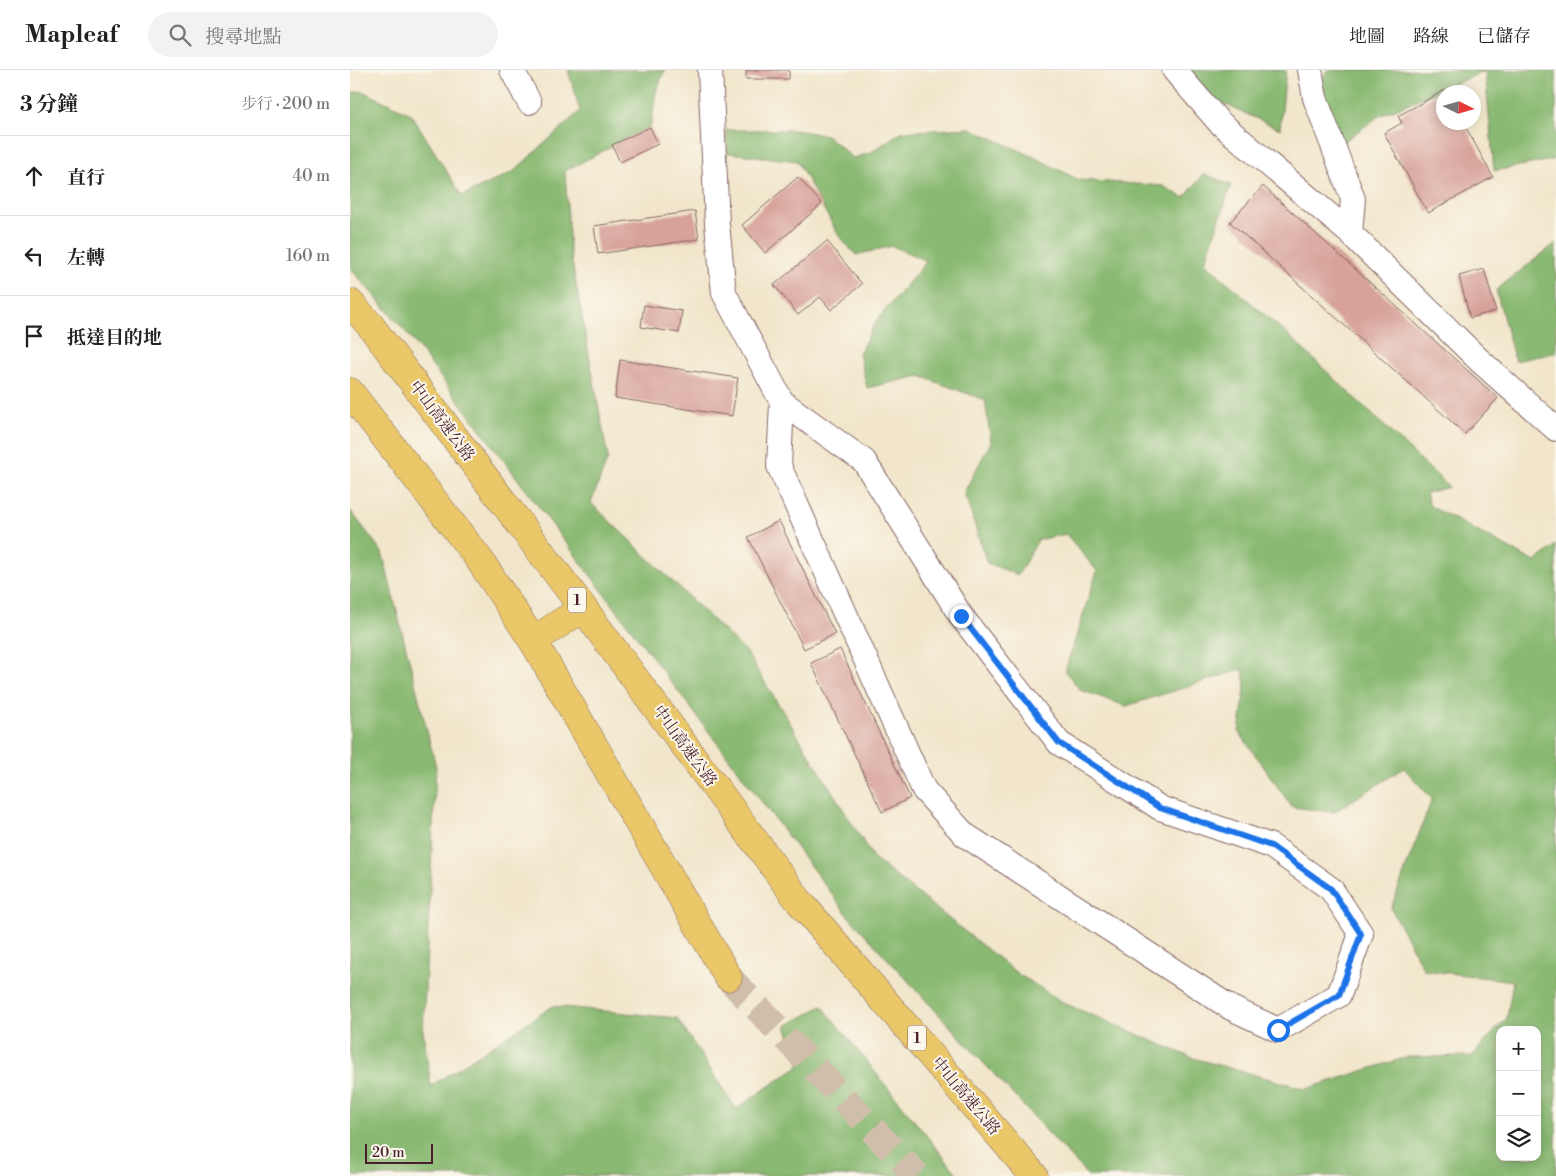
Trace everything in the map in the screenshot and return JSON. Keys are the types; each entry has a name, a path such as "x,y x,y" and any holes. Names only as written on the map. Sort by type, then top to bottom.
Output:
{"highway":[{"name":"中山高速公路","path":"350,303 370,325 583,608 799,901 1034,1176"},
{"path":"350,392 479,559 533,641 728,977"},
{"path":"350,406 408,469"},
{"path":"533,641 583,608"}],"lane":[{"path":"512,70 529,102"},
{"path":"710,70 717,224 724,293 782,402 864,461 961,616 1059,743 1160,808 1271,846 1331,889 1361,934 1339,995 1278,1030 1231,1008 965,835 924,790 778,466 782,402"},
{"path":"1174,70 1219,122 1350,233 1478,359 1556,429"},
{"path":"1310,70 1315,98 1354,199 1350,233"}],"green space":[{"path":"568,70 665,70 656,92 651,126 565,171 570,251 608,458 591,503 746,652 874,859 1018,974 1066,1004 1193,1058 1306,1089 1407,1057 1472,1056 1496,1030 1496,1161 1541,1161 1541,1026 1500,1026 1507,1018 1513,981 1424,970 1391,908 1432,799 1404,768 1334,812 1292,807 1239,732 1245,688 1243,669 1126,706 1080,690 1065,671 1097,571 1066,534 1038,540 1018,575 987,563 964,492 991,442 985,400 920,376 867,388 859,353 877,320 927,261 892,246 856,255 839,236 797,161 728,153 726,130 793,130 826,135 853,158 870,153 901,132 970,128 1079,180 1163,186 1184,198 1204,174 1231,185 1205,263 1286,333 1449,487 1426,493 1430,506 1535,562 1556,545 1556,1176 1088,1176 849,917 411,338 350,268 350,93 362,91 411,114 462,196 513,172 580,111"},
{"path":"1190,70 1286,70 1280,129 1213,99"},
{"path":"1327,70 1556,70 1556,159 1494,171 1485,71 1452,85 1436,85 1436,92 1379,116 1338,146 1311,101"},
{"path":"1556,243 1556,352 1515,361 1496,290"},
{"path":"350,510 382,552 436,767 423,1031 431,1086 553,1006 677,1018 736,1109 800,1065 786,1026 822,1006 959,1176 350,1176"}],"building":[{"path":"746,70 789,70 789,79 746,79"},
{"path":"1436,95 1436,130 1467,130 1493,177 1428,213 1384,133 1402,123 1398,116"},
{"path":"650,127 658,144 620,162 612,145"},
{"path":"798,177 822,204 765,253 742,225"},
{"path":"1263,186 1498,398 1465,434 1230,222"},
{"path":"695,211 699,239 598,254 594,226"},
{"path":"827,241 862,284 831,310 820,297 798,315 774,285"},
{"path":"1484,269 1496,311 1470,318 1459,276"},
{"path":"644,305 682,311 679,333 641,327"},
{"path":"620,360 738,378 732,416 615,398"},
{"path":"779,521 835,634 804,649 748,537"},
{"path":"840,649 910,798 882,812 811,663"}],"tunnel":[{"path":"728,977 917,1176"}],"route":[{"path":"961,616 1059,743 1160,808 1271,846 1331,889 1361,934 1339,995 1278,1030"}]}
